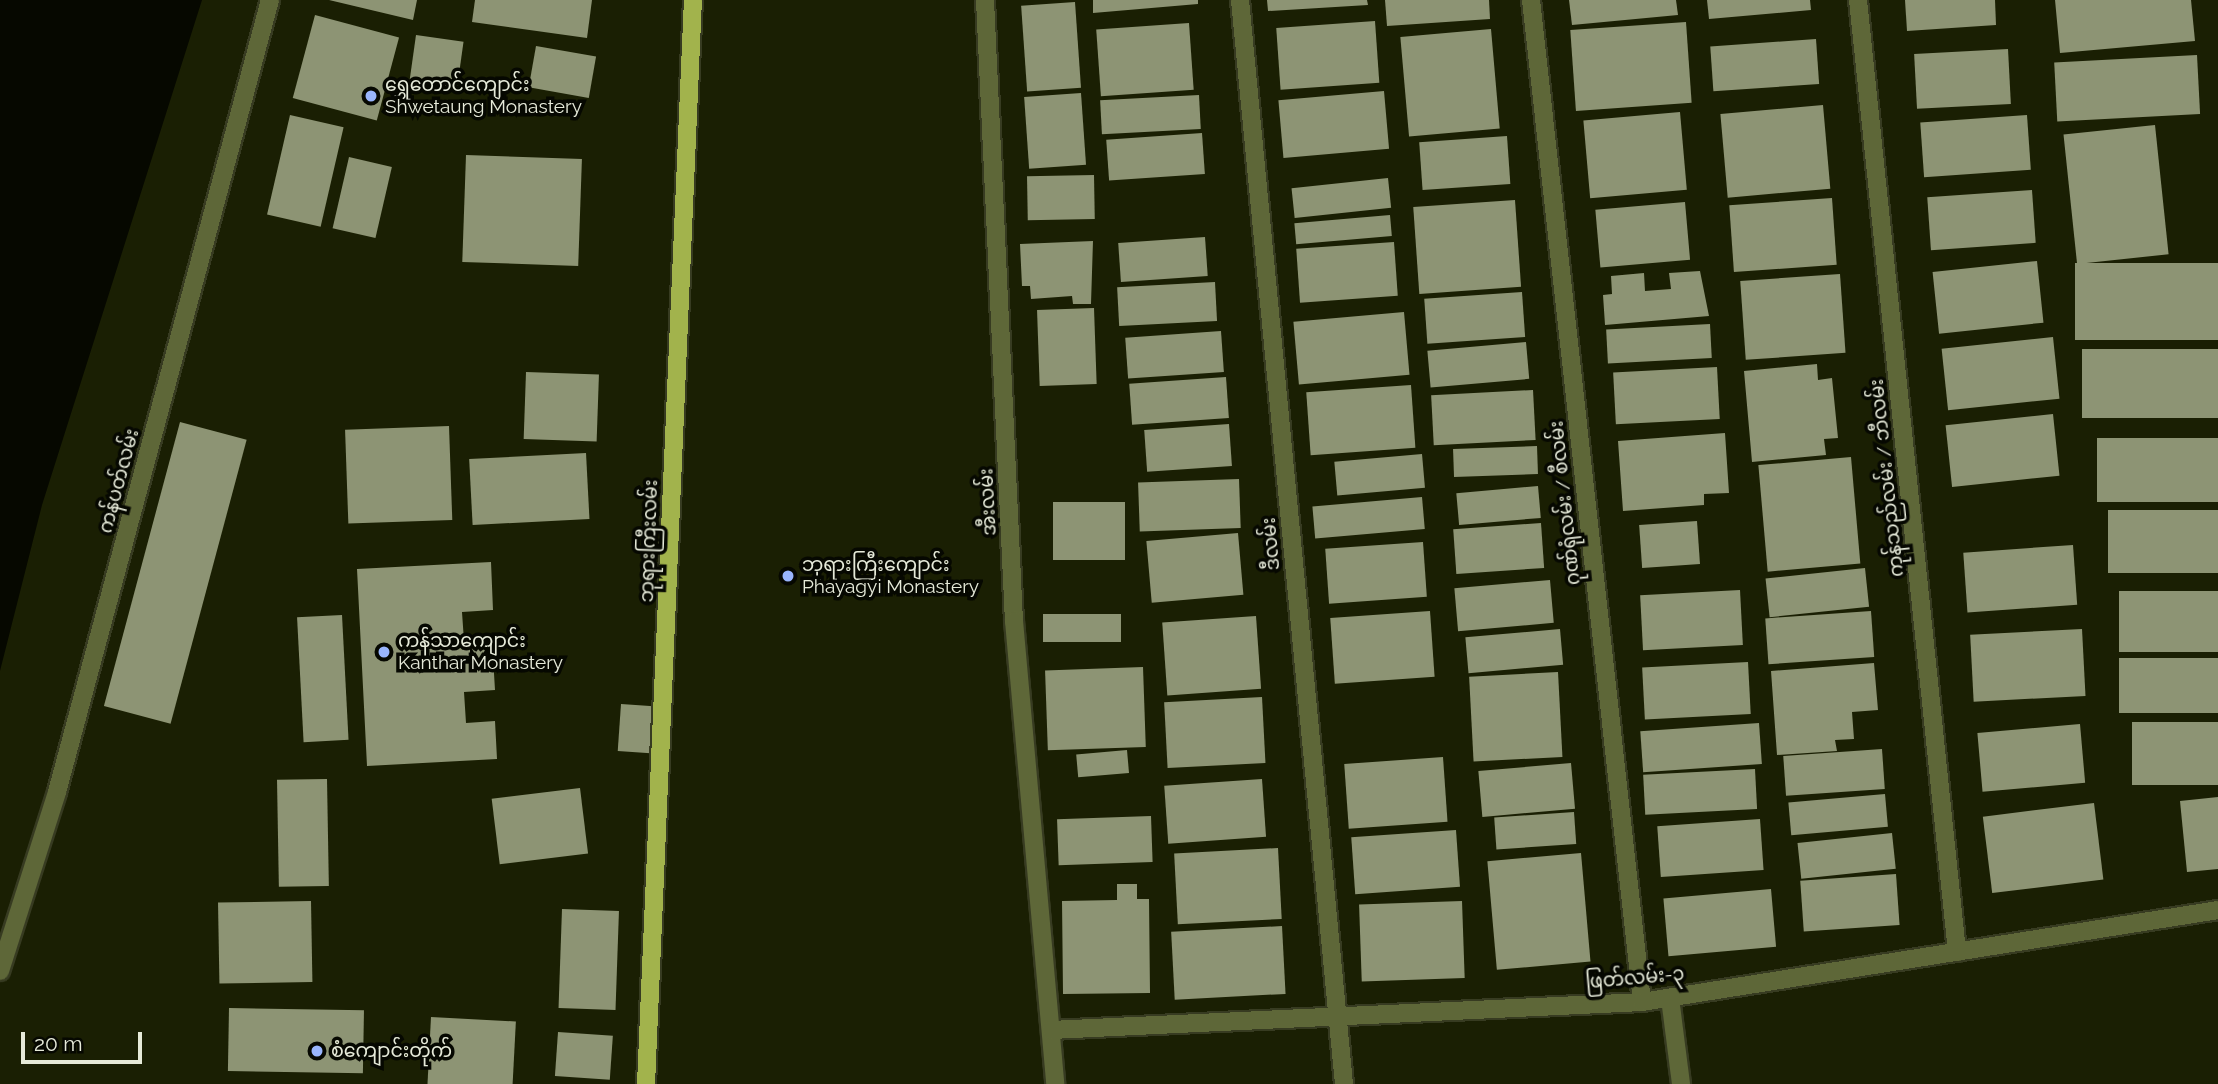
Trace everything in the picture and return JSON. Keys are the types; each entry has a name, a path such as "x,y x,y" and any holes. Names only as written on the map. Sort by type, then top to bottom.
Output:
{"main road":[{"name":"ဘုရားကြီးလမ်း","path":"646,1084 693,0"}],"street":[{"name":"ကန်ပတ်လမ်း","path":"0,971 57,792 270,0"},
{"name":"အီးလမ်း","path":"985,0 1014,621 1055,1084"},
{"name":"ဒီလမ်း","path":"1240,0 1344,1084"},
{"name":"ဂုဏ်ရုံလမ်း / စီလမ်း","path":"1531,0 1642,1002"},
{"name":"ကုန်သည်လမ်း / ဘီလမ်း","path":"1858,0 1957,951"},
{"name":"ဖြတ်လမ်း-၃","path":"1051,1030 1642,1002 2218,910"},
{"path":"1670,998 1681,1084"}],"shaded area":[{"path":"0,0 202,0 42,505 0,671"}],"building":[{"path":"329,0 417,0 413,20"},
{"path":"475,0 592,0 587,38 472,22"},
{"path":"1093,0 1198,0 1198,4 1093,13"},
{"path":"1267,0 1367,0 1368,5 1268,11"},
{"path":"1385,0 1489,0 1490,19 1387,26"},
{"path":"1569,0 1676,0 1678,15 1572,25"},
{"path":"1707,0 1810,0 1811,10 1709,19"},
{"path":"1905,0 1995,0 1996,25 1907,31"},
{"path":"2055,0 2191,0 2195,41 2060,53"},
{"path":"1075,2 1081,88 1027,92 1021,6"},
{"path":"315,15 399,38 377,121 293,98"},
{"path":"1375,21 1379,83 1281,90 1276,28"},
{"path":"1686,22 1692,103 1576,111 1570,30"},
{"path":"1189,23 1194,90 1101,96 1096,29"},
{"path":"1491,29 1500,129 1409,137 1400,37"},
{"path":"416,35 464,42 457,89 409,83"},
{"path":"1816,39 1819,84 1713,91 1710,46"},
{"path":"536,46 596,57 589,98 529,87"},
{"path":"2008,49 2011,104 1917,109 1914,54"},
{"path":"2197,55 2200,114 2057,121 2054,62"},
{"path":"1384,91 1389,149 1283,158 1278,100"},
{"path":"1081,93 1086,165 1029,169 1024,97"},
{"path":"1199,95 1201,129 1102,134 1100,100"},
{"path":"1823,105 1830,189 1728,198 1720,114"},
{"path":"1680,112 1687,190 1590,198 1583,120"},
{"path":"290,115 344,127 321,227 267,214"},
{"path":"2027,115 2031,170 1924,177 1920,122"},
{"path":"2155,125 2169,254 2077,264 2064,135"},
{"path":"1202,133 1205,174 1109,181 1106,140"},
{"path":"1507,136 1510,184 1423,190 1419,142"},
{"path":"466,155 582,159 578,266 462,262"},
{"path":"349,157 392,167 375,238 333,228"},
{"path":"1094,175 1095,219 1028,220 1027,176"},
{"path":"1388,178 1391,208 1295,218 1292,188"},
{"path":"2032,190 2036,243 1931,250 1927,197"},
{"path":"1832,198 1837,265 1734,272 1729,205"},
{"path":"1515,200 1521,287 1419,294 1413,207"},
{"path":"1685,202 1690,260 1600,268 1595,210"},
{"path":"1390,215 1392,236 1296,244 1294,223"},
{"path":"1205,237 1208,276 1121,282 1118,243"},
{"path":"1093,241 1091,304 1073,304 1072,296 1031,299 1030,286 1022,286 1020,244"},
{"path":"1394,242 1398,296 1300,303 1296,249"},
{"path":"2037,261 2043,323 1939,334 1933,272"},
{"path":"2075,263 2218,263 2218,340 2075,340"},
{"path":"1700,271 1709,316 1605,325 1603,295 1612,294 1611,276 1644,273 1645,291 1671,289 1669,273"},
{"path":"1840,274 1846,353 1746,360 1740,281"},
{"path":"1215,282 1217,321 1119,326 1117,287"},
{"path":"1522,292 1525,337 1427,344 1424,299"},
{"path":"1094,308 1097,384 1040,386 1037,310"},
{"path":"1404,312 1409,375 1299,384 1293,322"},
{"path":"1710,324 1712,358 1608,363 1606,329"},
{"path":"1221,331 1224,372 1128,379 1125,338"},
{"path":"2053,337 2059,399 1948,410 1942,349"},
{"path":"1526,342 1529,379 1431,387 1427,351"},
{"path":"2082,349 2218,349 2218,418 2082,418"},
{"path":"1817,364 1818,380 1832,378 1838,438 1824,439 1826,455 1752,462 1744,371"},
{"path":"1717,367 1720,419 1616,424 1613,372"},
{"path":"526,372 599,375 597,442 524,439"},
{"path":"1226,377 1229,418 1132,425 1129,384"},
{"path":"1411,385 1415,448 1311,455 1306,392"},
{"path":"1533,390 1536,440 1434,445 1431,395"},
{"path":"2053,414 2059,476 1952,487 1946,425"},
{"path":"180,422 247,440 171,724 104,706"},
{"path":"1229,424 1232,466 1147,472 1144,430"},
{"path":"449,426 452,520 348,524 345,430"},
{"path":"1725,433 1729,493 1704,494 1704,505 1623,511 1618,441"},
{"path":"2097,438 2218,438 2218,502 2097,502"},
{"path":"1537,446 1538,474 1454,477 1453,449"},
{"path":"586,453 589,519 473,525 469,459"},
{"path":"1422,454 1425,488 1337,496 1334,462"},
{"path":"1851,457 1860,564 1768,572 1758,465"},
{"path":"1239,479 1241,528 1140,531 1138,483"},
{"path":"1538,486 1541,518 1459,525 1456,493"},
{"path":"1422,497 1425,529 1315,538 1312,507"},
{"path":"1053,502 1125,502 1125,560 1053,560"},
{"path":"2108,510 2218,510 2218,573 2108,573"},
{"path":"1697,521 1700,564 1642,568 1639,525"},
{"path":"1541,523 1544,568 1456,574 1453,529"},
{"path":"1238,533 1243,595 1152,603 1146,541"},
{"path":"1423,542 1427,597 1329,604 1325,549"},
{"path":"2073,545 2077,605 1967,613 1963,553"},
{"path":"491,562 493,610 462,612 464,641 492,640 495,690 464,692 466,723 495,721 497,759 367,766 357,569"},
{"path":"1865,568 1869,607 1770,617 1766,578"},
{"path":"1550,580 1554,623 1458,631 1454,588"},
{"path":"1740,590 1743,645 1643,650 1640,595"},
{"path":"2119,591 2218,591 2218,652 2119,652"},
{"path":"1430,611 1435,677 1335,684 1330,618"},
{"path":"1871,611 1874,657 1768,664 1765,618"},
{"path":"1043,614 1121,614 1121,642 1043,642"},
{"path":"342,615 349,740 304,742 297,617"},
{"path":"1256,616 1261,689 1167,695 1162,623"},
{"path":"1560,629 1563,665 1468,673 1465,637"},
{"path":"2082,629 2086,696 1974,702 1970,635"},
{"path":"2119,658 2218,658 2218,713 2119,713"},
{"path":"1748,662 1751,714 1645,719 1642,668"},
{"path":"1874,663 1878,710 1852,712 1854,739 1835,740 1837,751 1777,755 1771,671"},
{"path":"1143,667 1146,747 1048,750 1045,670"},
{"path":"1558,672 1562,757 1474,762 1469,677"},
{"path":"1262,697 1265,763 1168,768 1164,702"},
{"path":"621,704 661,707 658,754 618,751"},
{"path":"2132,722 2218,722 2218,785 2132,785"},
{"path":"1759,723 1762,764 1643,772 1640,731"},
{"path":"2080,724 2085,783 1983,792 1977,733"},
{"path":"1882,749 1885,789 1786,796 1783,756"},
{"path":"1127,750 1129,773 1078,777 1076,754"},
{"path":"1443,757 1448,822 1349,829 1344,764"},
{"path":"1571,763 1575,809 1482,817 1478,771"},
{"path":"1755,769 1757,809 1645,815 1643,775"},
{"path":"327,779 329,886 279,887 277,780"},
{"path":"1262,779 1266,837 1168,844 1164,786"},
{"path":"580,788 588,854 500,864 492,799"},
{"path":"1885,794 1888,827 1791,835 1788,802"},
{"path":"2218,797 2218,869 2187,872 2180,801"},
{"path":"2094,803 2103,879 1992,893 1983,817"},
{"path":"1574,812 1576,844 1496,850 1494,818"},
{"path":"1151,816 1153,862 1059,865 1057,819"},
{"path":"1760,819 1764,870 1661,877 1657,826"},
{"path":"1456,830 1460,887 1355,894 1351,837"},
{"path":"1892,833 1896,869 1801,879 1798,843"},
{"path":"1278,848 1282,919 1178,924 1174,853"},
{"path":"1581,853 1590,962 1497,970 1487,861"},
{"path":"1896,874 1900,925 1804,932 1800,881"},
{"path":"1117,884 1137,884 1137,899 1149,899 1150,993 1063,994 1062,901 1117,900"},
{"path":"1771,889 1776,947 1668,956 1663,898"},
{"path":"311,901 312,982 219,984 218,903"},
{"path":"1462,901 1465,978 1362,982 1359,905"},
{"path":"562,909 619,911 616,1010 559,1008"},
{"path":"1282,926 1286,994 1175,1000 1171,932"},
{"path":"229,1008 364,1010 363,1073 228,1071"},
{"path":"431,1017 516,1021 513,1084 427,1084"},
{"path":"558,1032 613,1036 610,1080 555,1076"}],"place":[{"name":"ရွှေတောင်ကျောင်း Shwetaung Monastery","path":"371,96"},
{"name":"ဘုရားကြီးကျောင်း Phayagyi Monastery","path":"788,576"},
{"name":"ကန်သာကျောင်း Kanthar Monastery","path":"384,652"},
{"name":"စံကျောင်းတိုက်","path":"317,1051"}]}
